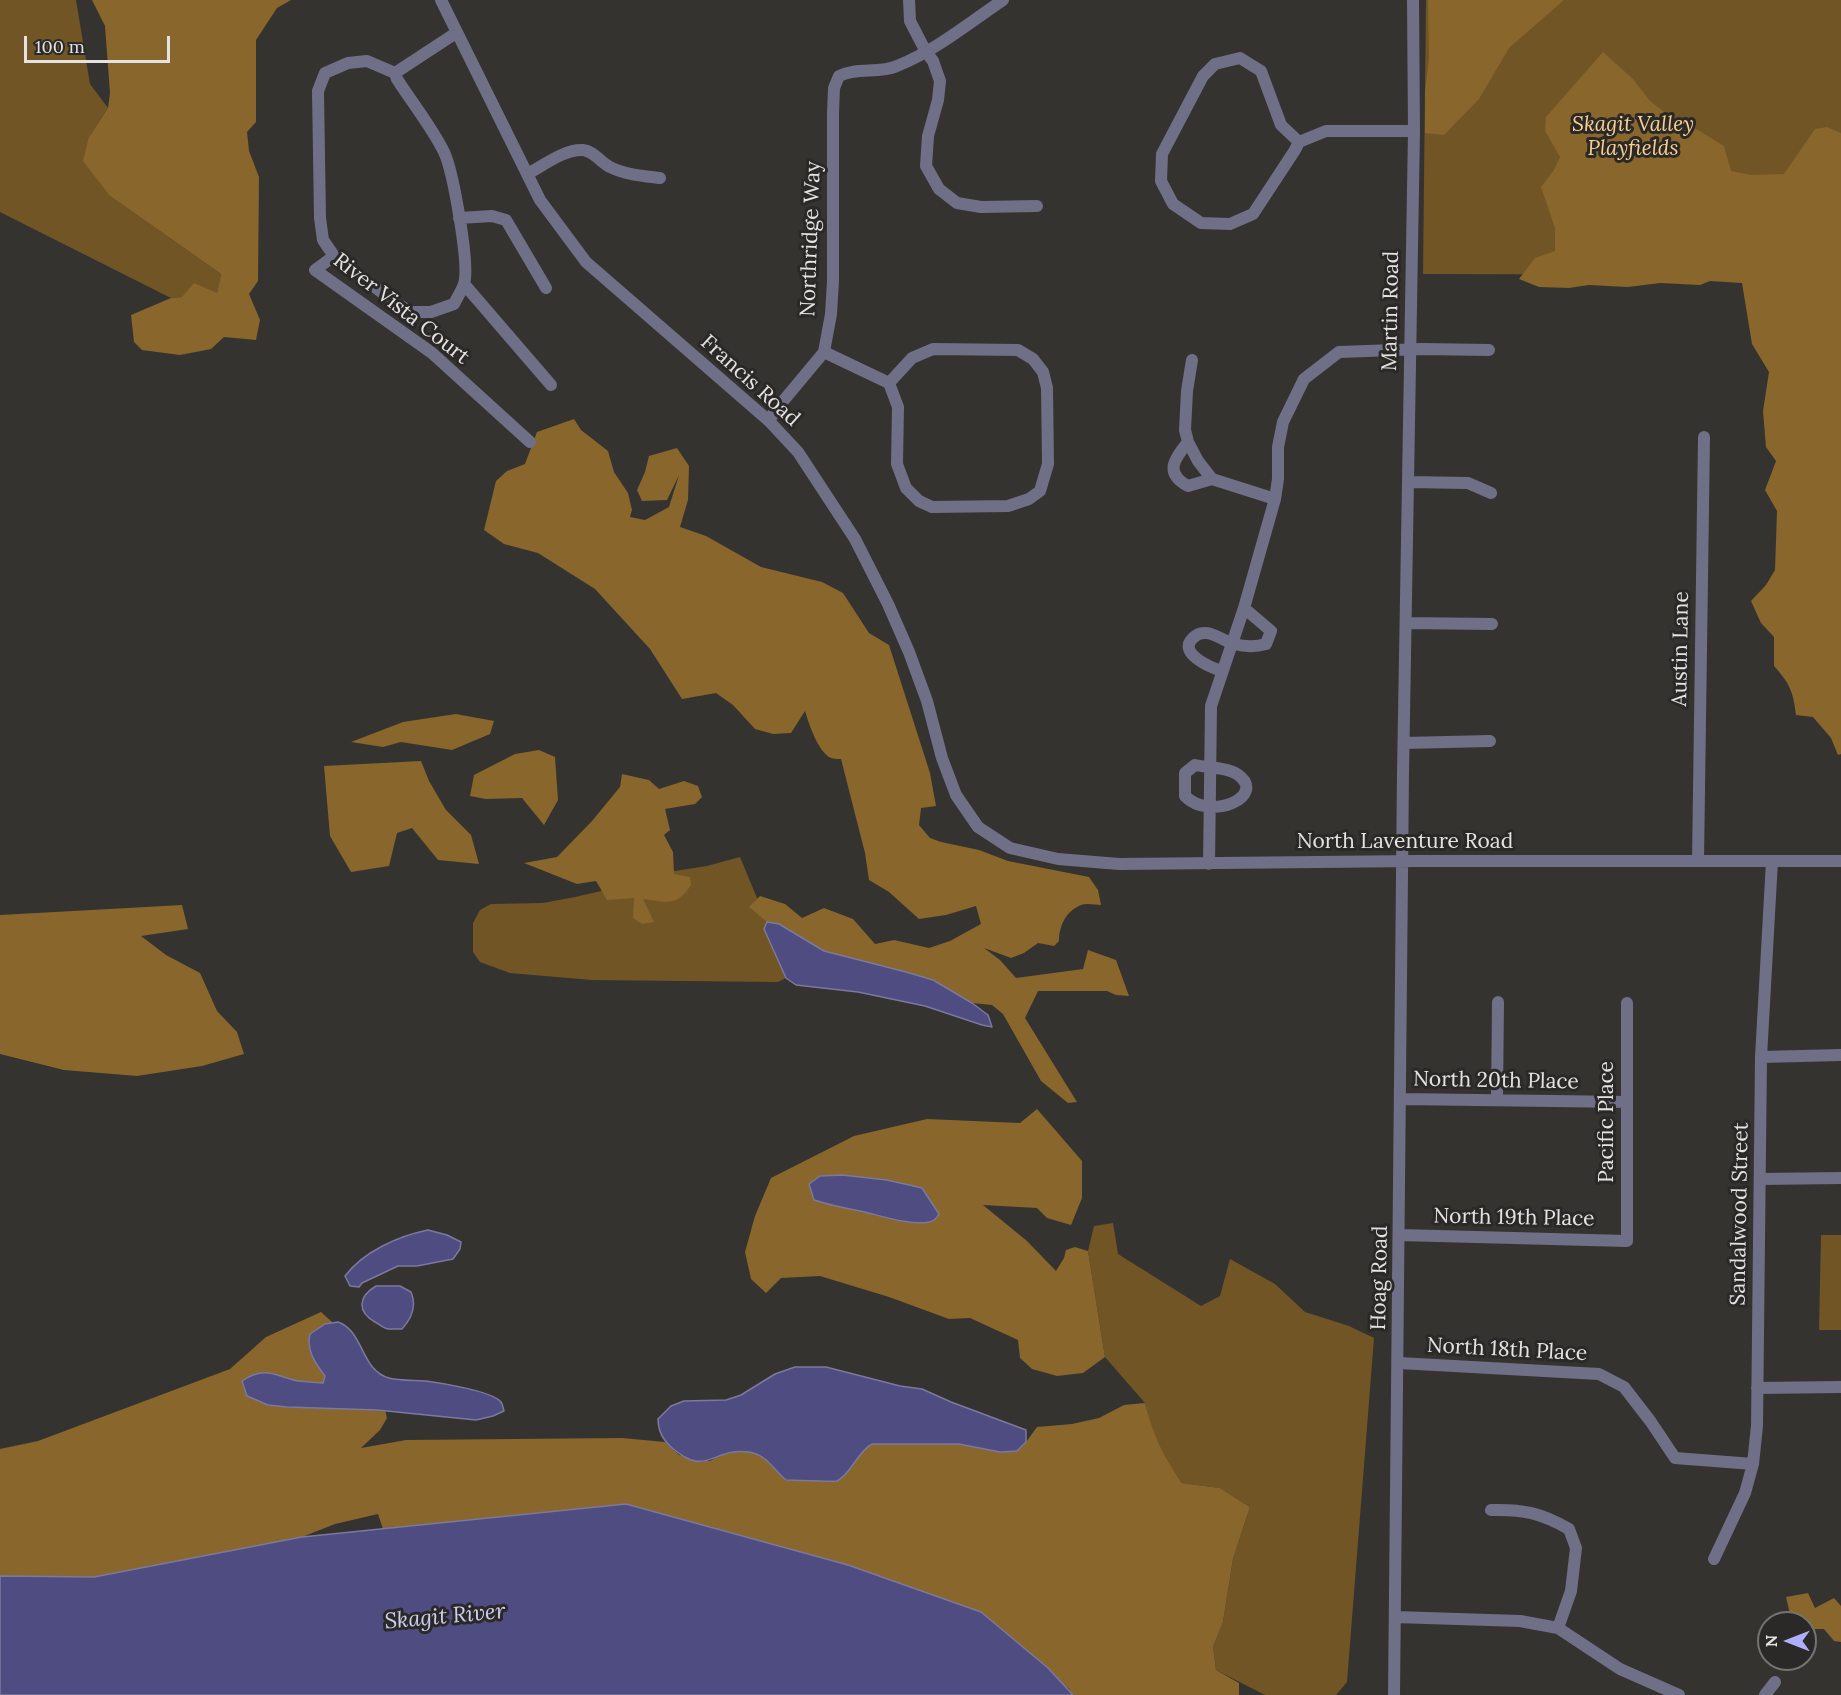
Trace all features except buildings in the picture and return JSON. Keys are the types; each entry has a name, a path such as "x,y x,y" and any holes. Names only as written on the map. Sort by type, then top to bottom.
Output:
{"street":[{"name":"Francis Road","path":"441,0 540,200 586,262 769,421 798,452 855,539 909,652 927,701 942,758 956,795 978,826"},
{"path":"909,0 910,21 933,61 940,81 938,100 928,136 926,166 939,189 957,203 981,207 1037,206"},
{"path":"926,52 1003,0"},
{"name":"Martin Road","path":"1403,861 1414,131 1413,0"},
{"path":"395,73 456,33"},
{"name":"Northridge Way","path":"769,421 824,352 831,314 833,281 833,105 834,88 839,76 849,71 895,68 926,52"},
{"path":"1299,142 1281,125 1262,71 1240,58 1215,64 1203,76 1162,154 1161,181 1173,204 1201,223 1230,224 1253,214 1299,142 1326,131 1414,131"},
{"path":"367,61 395,73 444,152 452,176 459,218 466,271 464,284 454,304 431,312 412,312 388,298 334,256 323,240 320,218 318,91 325,73 348,63 367,61"},
{"path":"527,174 569,152 585,150 608,166 630,174 660,178"},
{"path":"459,218 492,216 506,220 546,288"},
{"name":"River Vista Court","path":"334,256 315,270 432,353 530,442"},
{"path":"464,284 551,385"},
{"path":"824,352 889,383 898,407 897,464 906,488 919,501 932,507 1008,506 1029,499 1040,491 1048,464 1047,388 1043,372 1033,359 1018,350 933,349 912,358 889,383"},
{"path":"1209,864 1211,706 1244,608 1275,499 1278,447 1283,422 1304,379 1339,352 1410,349 1489,350"},
{"path":"1192,360 1187,391 1185,430 1188,442 1198,461 1212,478 1275,499"},
{"name":"Austin Lane","path":"1698,861 1704,437"},
{"path":"1188,442 1175,459 1173,470 1177,480 1188,486 1212,478"},
{"path":"1409,482 1468,483 1491,493"},
{"path":"1222,671 1203,664 1192,655 1189,645 1192,639 1209,633 1220,636 1231,644 1256,647 1266,644 1271,631 1244,608"},
{"path":"1406,622 1492,624"},
{"path":"1404,743 1490,741"},
{"path":"1195,765 1229,770 1245,783 1246,790 1241,799 1233,804 1209,808 1190,801 1185,796 1183,784 1185,773 1195,765"},
{"name":"North Laventure Road","path":"978,826 1010,848 1058,859 1119,864 1403,861 1841,861"},
{"name":"Hoag Road","path":"1394,1695 1403,861"},
{"name":"Sandalwood Street","path":"1714,1559 1745,1493 1754,1464 1757,1426 1761,1058 1772,861"},
{"path":"1497,1099 1498,1002"},
{"name":"Pacific Place","path":"1627,1003 1627,1241"},
{"path":"1761,1058 1841,1055"},
{"name":"North 20th Place","path":"1401,1099 1627,1102"},
{"path":"1760,1179 1841,1178"},
{"name":"North 19th Place","path":"1400,1235 1627,1241"},
{"name":"North 18th Place","path":"1399,1364 1599,1374 1624,1387 1675,1458 1754,1464"},
{"path":"1757,1388 1841,1387"},
{"path":"1491,1510 1514,1509 1535,1513 1569,1529 1576,1548 1571,1591 1558,1628"},
{"path":"1395,1617 1520,1621 1558,1628 1620,1669 1680,1695"},
{"path":"1765,1695 1775,1682"}],"green space":[{"path":"0,0 76,0 90,84 108,108 89,137 110,196 221,274 217,294 171,298 0,212"},
{"path":"92,0 291,0 277,8 256,40 256,122 247,132 249,151 259,177 258,281 249,294 260,320 256,340 224,337 211,349 180,355 142,350 134,342 131,315 171,298 182,297 194,283 217,293 221,274 110,196 83,161 89,137 108,108 110,93 105,26"},
{"name":"Skagit Valley Playfields","path":"1426,0 1841,0 1841,275 1423,274"},
{"path":"1428,0 1564,0 1509,48 1479,99 1444,135 1425,133 1425,91 1429,59"},
{"path":"1603,52 1633,79 1650,101 1671,117 1724,146 1731,171 1751,175 1784,174 1815,129 1827,127 1841,133 1841,754 1838,755 1831,738 1813,717 1796,715 1790,688 1774,666 1774,637 1761,623 1751,601 1766,585 1775,570 1777,511 1765,490 1776,461 1766,447 1763,411 1769,372 1752,344 1742,283 1710,281 1700,285 1660,283 1628,287 1589,285 1569,288 1539,287 1519,279 1535,258 1555,251 1555,228 1541,187 1554,170 1560,157 1545,131 1546,117"},
{"path":"574,419 581,430 608,451 614,472 628,493 632,510 630,517 645,520 669,507 679,475 667,500 642,501 637,490 649,456 677,448 689,466 688,500 680,527 706,536 761,567 822,582 843,593 869,633 889,645 930,773 936,806 921,808 919,825 930,838 979,850 1008,861 1089,877 1098,890 1101,905 1083,904 1071,911 1064,920 1059,941 1054,946 1038,943 1024,953 1011,958 984,948 1000,960 1016,978 1083,969 1088,950 1116,960 1129,996 1116,995 1107,991 1038,991 1025,1018 1077,1102 1068,1103 1041,1081 1003,1014 992,1005 972,1003 933,980 824,951 779,924 767,922 749,907 760,896 785,904 802,918 824,908 853,919 875,944 894,940 929,948 950,941 981,924 976,906 946,915 919,919 889,892 869,880 865,853 841,759 831,758 822,750 805,711 791,733 773,734 755,729 733,705 716,693 682,699 650,649 595,589 538,553 504,544 484,530 496,481 507,471 525,464 537,432"},
{"path":"456,714 494,721 490,734 452,750 401,742 383,747 351,742 403,722"},
{"path":"539,750 555,757 558,800 544,825 522,798 486,799 470,796 474,775 515,754"},
{"path":"421,761 429,781 446,810 471,835 479,864 438,860 412,828 397,833 389,866 351,872 330,836 324,766"},
{"path":"622,774 649,780 659,789 684,781 698,786 702,797 695,804 665,809 670,830 664,835 673,852 674,874 690,877 691,885 676,900 665,902 643,899 654,922 642,924 633,918 634,898 607,900 596,881 577,884 524,863 557,857 592,821 620,787"},
{"path":"740,857 767,922 764,929 786,978 778,982 592,980 510,973 480,962 473,952 473,923 480,910 491,904 543,903 575,897 610,889 655,874 707,866"},
{"path":"182,905 188,929 141,936 166,955 200,973 217,1011 237,1032 244,1054 202,1066 137,1076 64,1070 0,1054 0,915"},
{"path":"1037,1109 1082,1161 1082,1198 1071,1225 1047,1218 1037,1208 983,1205 1027,1241 1056,1271 1066,1250 1075,1247 1088,1251 1105,1357 1083,1373 1057,1376 1032,1369 1020,1358 1018,1340 970,1318 949,1319 889,1297 820,1276 781,1278 766,1293 751,1279 745,1252 755,1216 771,1178 854,1136 927,1119 1020,1123"},
{"path":"1113,1223 1118,1254 1201,1306 1220,1296 1230,1259 1275,1284 1305,1312 1349,1326 1374,1338 1347,1682 1336,1695 1265,1695 1216,1670 1213,1647 1223,1622 1233,1559 1250,1507 1220,1488 1182,1483 1167,1462 1153,1435 1145,1403 1105,1357 1088,1251 1094,1226"},
{"path":"1821,1235 1841,1235 1841,1330 1819,1330"},
{"path":"321,1312 351,1339 378,1383 387,1418 380,1430 361,1448 406,1440 622,1438 665,1442 679,1455 710,1461 734,1452 750,1452 766,1459 786,1480 834,1481 840,1478 872,1444 959,1444 1000,1452 1026,1442 1037,1427 1072,1424 1099,1418 1124,1405 1145,1403 1159,1445 1182,1483 1220,1488 1250,1507 1233,1559 1223,1622 1213,1647 1216,1670 1239,1683 1239,1695 1073,1695 981,1612 848,1565 626,1504 383,1529 378,1514 335,1524 302,1537 94,1577 0,1576 0,1449 38,1441 230,1369 266,1337"},
{"path":"1808,1593 1815,1608 1834,1598 1841,1606 1841,1642 1834,1641 1824,1629 1817,1629 1817,1611 1789,1611 1786,1597"}],"water":[{"path":"767,922 779,924 824,951 933,980 988,1015 992,1027 925,1006 858,992 796,985 786,978 764,929"},
{"path":"842,1175 887,1180 922,1188 939,1214 931,1222 913,1223 814,1200 809,1184 820,1176"},
{"path":"428,1230 461,1242 460,1249 453,1259 417,1266 398,1266 362,1283 359,1287 350,1286 345,1276 371,1252 405,1236"},
{"path":"376,1286 400,1286 411,1292 414,1302 412,1312 402,1329 384,1328 365,1313 362,1308 363,1299"},
{"path":"338,1322 353,1334 367,1360 380,1374 393,1379 433,1382 488,1394 501,1402 504,1411 476,1420 377,1410 287,1407 268,1405 247,1396 242,1381 256,1374 268,1373 297,1381 323,1383 325,1376 310,1351 310,1334 325,1324"},
{"path":"795,1367 826,1367 900,1386 922,1389 1026,1430 1026,1442 1017,1451 1000,1452 959,1444 872,1444 837,1481 821,1481 786,1480 765,1459 749,1452 737,1452 710,1460 693,1461 671,1447 661,1434 658,1419 671,1406 684,1401 726,1400 741,1395 775,1374"},
{"name":"Skagit River","path":"626,1504 848,1565 981,1612 1048,1668 1073,1695 0,1695 0,1576 94,1577 302,1537"}]}
